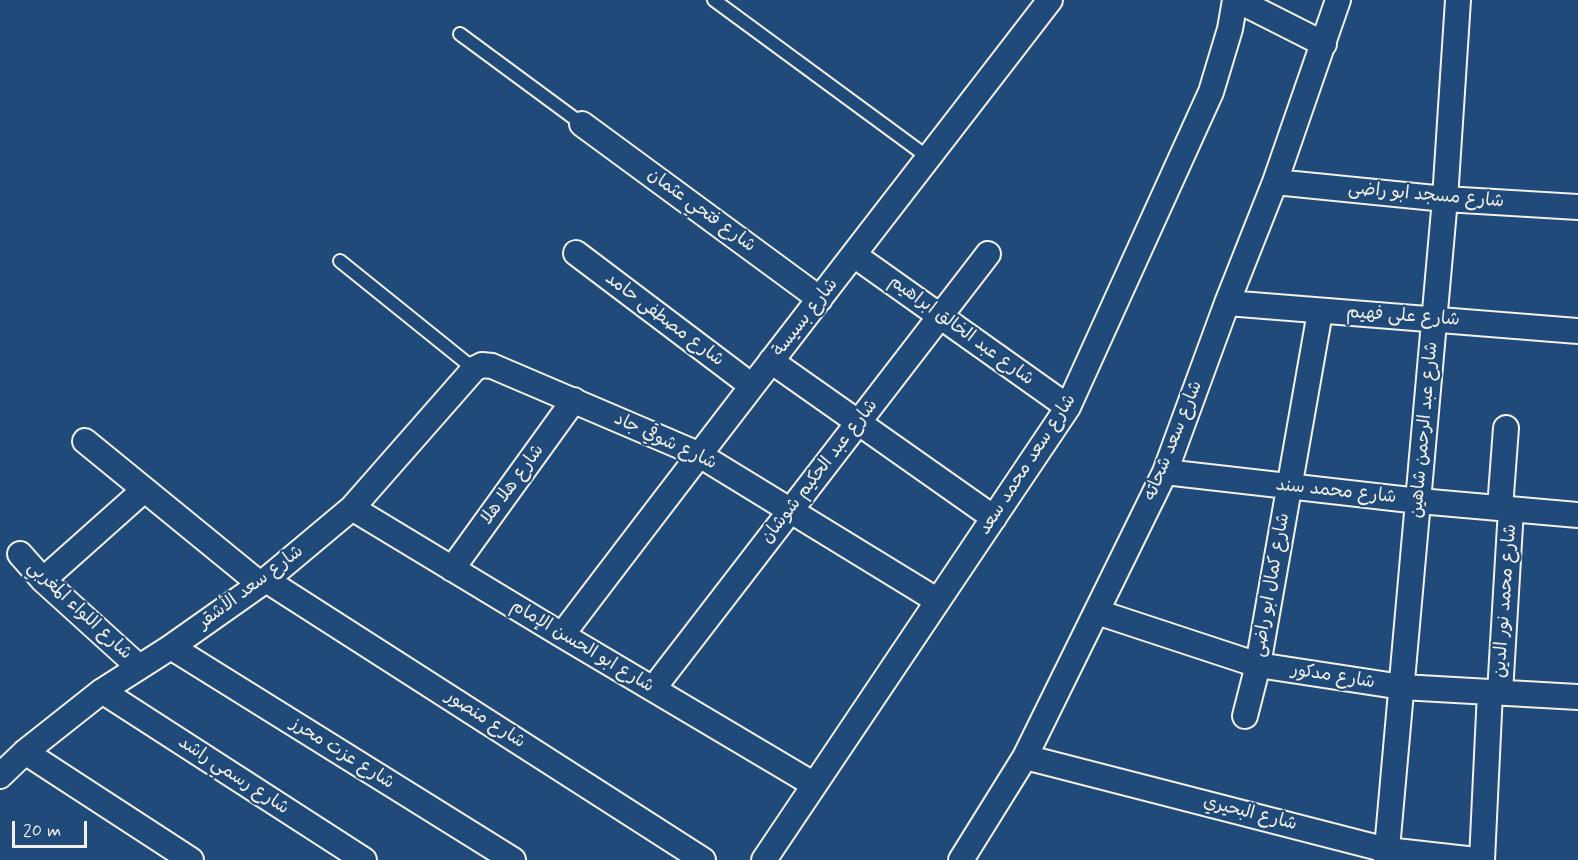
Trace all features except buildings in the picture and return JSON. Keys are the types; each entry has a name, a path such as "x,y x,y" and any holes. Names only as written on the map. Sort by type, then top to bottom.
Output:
{"street":[{"name":"شارع بسيسة","path":"562,635 698,454 855,255 1050,0"},
{"path":"1236,0 1324,44"},
{"name":"شارع سعد محمد سعد","path":"764,860 1068,407 1211,92 1230,29 1236,0"},
{"name":"شارع سعد شحاته","path":"961,860 1025,757 1165,472 1227,303 1275,182 1338,0"},
{"name":"شارع عبد الرحمن شاهين","path":"1387,855 1445,199 1458,0"},
{"name":"شارع فتحي عثمان","path":"582,124 820,299"},
{"name":"شارع مسجد ابو راضى","path":"1275,182 1445,199 1578,207"},
{"name":"شارع مصطفى حامد","path":"576,253 752,386"},
{"name":"شارع عبد الحكيم شوشان","path":"653,689 988,254"},
{"name":"شارع عبد الخالق ابراهيم","path":"855,255 1068,407"},
{"name":"شارع على فهيم","path":"1227,303 1578,331"},
{"name":"شارع كمال ابو راضى","path":"1245,716 1258,665 1320,312"},
{"path":"771,361 994,518"},
{"name":"شارع شوقي جاد","path":"474,369 482,365 492,366 698,454 938,601"},
{"name":"شارع سعد الأشقر","path":"0,776 25,752 102,691 171,647 263,582 352,508 474,369"},
{"name":"شارع هلا هلا","path":"452,569 574,400"},
{"name":"شارع محمد نور الدين","path":"1482,860 1506,508 1506,428"},
{"name":"شارع منصور","path":"85,441 263,582 704,860"},
{"name":"شارع محمد سند","path":"1165,472 1419,501 1578,515"},
{"path":"43,580 144,489"},
{"name":"شارع ابو الحسن الإمام","path":"352,508 813,784"},
{"name":"شارع اللواء المغربي","path":"20,554 43,580 139,667"},
{"name":"شارع مدكور","path":"1097,612 1258,665 1402,687 1578,697"},
{"name":"شارع عزت محرز","path":"171,647 513,860"},
{"name":"شارع رسمي راشد","path":"102,691 364,860"},
{"path":"25,752 191,860"},
{"name":"شارع البحيري","path":"1025,757 1387,855 1476,860"}],"lane":[{"path":"714,0 929,158"},
{"path":"460,34 582,124"},
{"path":"340,261 474,369"}]}
